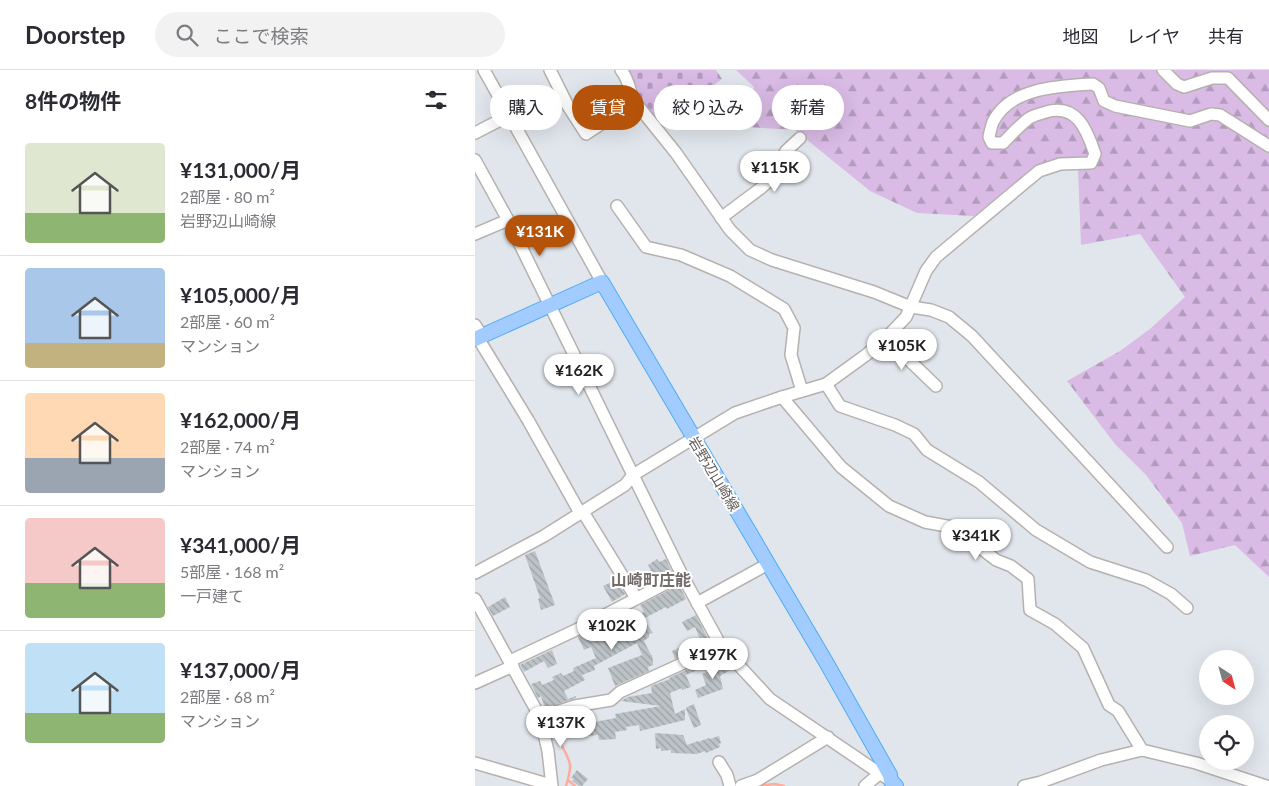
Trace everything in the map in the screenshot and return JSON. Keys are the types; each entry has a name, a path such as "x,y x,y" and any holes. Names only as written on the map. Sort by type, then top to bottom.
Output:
{"main road":[{"path":"477,334 602,282"},
{"name":"岩野辺山崎線","path":"602,282 826,662 894,784"}],"street":[{"path":"484,70 492,85"},
{"path":"550,70 572,112"},
{"path":"621,70 628,78 628,85"},
{"path":"1163,70 1177,84 1183,87 1212,78 1228,78 1269,120"},
{"path":"475,573 544,536 625,485 633,475 735,413 826,384 866,355 906,317 926,271 936,257 1039,171 1060,164 1091,163 1095,154 1089,136 1078,118 1065,110 1051,111 1030,117 1003,143 992,143 989,137 993,123 1000,111 1018,98 1052,86 1093,84 1099,88 1105,101 1115,106 1189,121 1211,114 1220,116 1269,146"},
{"path":"644,113 676,153 730,230 751,250 772,260 866,289 911,307 931,310 949,317 972,336 1167,547"},
{"path":"475,133 490,125"},
{"path":"516,130 602,282"},
{"path":"721,218 778,173 779,165 786,151 800,138"},
{"path":"475,160 508,220 682,574 721,646 770,699 894,784"},
{"path":"617,206 646,247 681,255 729,276 784,309 794,328 791,355 801,391"},
{"path":"475,234 508,220"},
{"path":"477,334 582,512 637,598"},
{"path":"886,338 936,386"},
{"path":"826,384 840,406 895,425 914,434 927,450 979,482 1037,530 1091,562 1146,580 1171,594 1187,608"},
{"path":"782,397 841,466 889,506 925,522 952,527 996,560 1011,566 1028,579 1030,610 1055,624 1083,648 1109,704 1118,711 1142,750"},
{"path":"697,603 768,564"},
{"path":"475,683 682,574"},
{"path":"475,599 540,716 548,751 552,786 475,762"},
{"path":"540,716 575,706 611,700 620,692 721,646"},
{"path":"741,786 758,780 827,737"},
{"path":"1024,786 1041,782 1101,760 1142,750 1196,763 1267,786"},
{"path":"719,762 727,775 730,786"},
{"path":"865,786 880,773"}],"green space":[{"path":"624,70 716,70 722,79 714,85 654,85 654,120 644,107 644,85 635,85"},
{"path":"736,70 1269,70 1269,577 1235,545 1190,556 1182,523 1146,475 1115,444 1067,381 1120,351 1150,329 1185,297 1140,234 1081,245 1078,169 1041,163 974,216 917,213 870,191 795,130 844,130 844,85 772,85 772,129 762,128 762,85 752,85"}],"building":[{"path":"535,551 555,605 541,610 538,599 540,598 525,555"},
{"path":"657,559 659,562 666,559 672,572 661,577 659,573 648,580 650,583 642,587 637,579 651,570 648,565"},
{"path":"612,582 616,589 620,587 625,594 612,602 603,586"},
{"path":"679,585 686,599 643,619 653,633 649,634 649,637 644,641 652,655 653,665 648,667 649,671 615,686 608,668 642,655 637,643 594,666 595,670 582,675 585,680 564,691 568,699 576,696 576,698 545,708 541,696 538,698 531,684 540,681 542,685 554,680 552,677 561,673 563,676 574,671 573,668 596,658 591,647 584,650 578,637 602,625 610,641 625,634 620,626 644,612 640,605"},
{"path":"505,597 510,607 493,616 488,607"},
{"path":"696,615 708,639 702,642 703,646 675,659 672,651 700,639 695,627 687,631 682,622"},
{"path":"552,650 557,664 548,668 544,661 524,672 520,665"},
{"path":"723,659 732,669 720,676 723,689 698,698 695,690 706,685 702,674 722,666 719,661"},
{"path":"695,666 697,670 686,675 691,687 682,690 682,688 670,693 675,714 685,709 685,720 640,731 639,725 626,727 627,730 615,732 616,739 599,740 598,735 576,737 573,723 553,731 550,722 572,715 573,719 584,717 585,720 594,718 594,722 616,718 615,714 661,706 621,701 628,697 652,693 651,686"},
{"path":"694,704 701,725 694,728 686,709"},
{"path":"655,733 683,735 687,745 719,736 721,743 719,744 720,747 706,753 705,751 697,754 671,753 671,750 661,751 661,748 656,749"},
{"path":"577,770 588,779 582,786 572,781 574,779 571,778"}],"waterway":[{"path":"560,743 570,763 570,773 566,786"},
{"path":"569,781 575,786"},
{"path":"756,786 775,784 784,786"}],"district":[{"name":"山崎町庄能","path":"651,580"}]}
